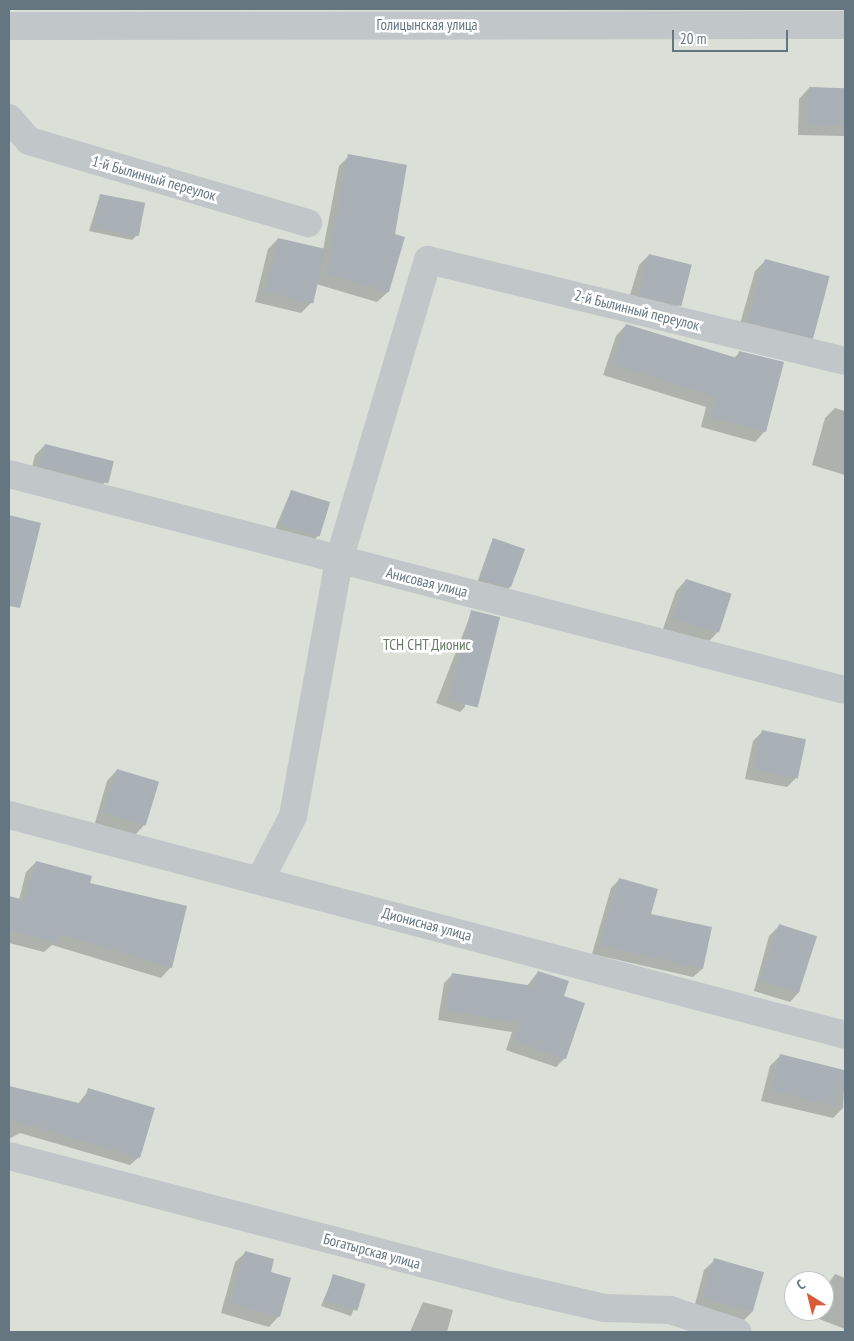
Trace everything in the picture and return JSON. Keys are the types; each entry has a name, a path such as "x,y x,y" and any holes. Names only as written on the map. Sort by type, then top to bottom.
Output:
{"street":[{"name":"Голицынская улица","path":"9,26 845,25"},
{"name":"1-й Былинный переулок","path":"9,118 29,141 308,222"},
{"name":"2-й Былинный переулок","path":"339,560 428,260 845,362"},
{"name":"Анисовая улица","path":"9,474 845,690"},
{"path":"260,880 293,816 339,560"},
{"name":"Дионисная улица","path":"9,815 845,1035"},
{"name":"Богатырская улица","path":"9,1156 513,1288 605,1308 670,1310 737,1332"}],"green space":[{"name":"ТСН СНТ Дионис","path":"9,9 845,9 845,1332 9,1332"}],"building":[{"path":"809,87 845,88 844,126 808,125"},
{"path":"348,154 407,165 395,234 405,237 389,292 326,274"},
{"path":"100,194 145,203 139,236 94,227"},
{"path":"278,238 326,249 313,304 265,293"},
{"path":"649,254 692,265 681,306 639,296"},
{"path":"765,259 830,276 813,339 748,322"},
{"path":"626,324 737,358 739,351 784,362 766,432 711,417 716,397 613,365"},
{"path":"45,444 114,461 108,483 39,466"},
{"path":"291,490 330,502 320,536 280,524"},
{"path":"9,515 41,523 20,608 9,606"},
{"path":"493,538 525,549 511,587 482,580 480,575"},
{"path":"686,579 732,594 719,633 673,618"},
{"path":"471,610 500,617 478,707 449,700"},
{"path":"762,730 806,739 798,778 754,769"},
{"path":"117,769 159,782 146,826 104,813"},
{"path":"36,861 92,876 90,883 187,906 172,968 61,934 56,943 9,930 9,896 25,900"},
{"path":"619,878 658,889 651,914 712,927 703,969 600,945"},
{"path":"779,924 817,936 799,992 761,980"},
{"path":"538,971 569,981 564,996 585,1003 566,1059 514,1041 520,1023 446,1011 452,973 533,986"},
{"path":"780,1054 845,1070 836,1107 771,1091"},
{"path":"9,1086 83,1104 88,1088 155,1108 140,1158 9,1119"},
{"path":"245,1251 274,1259 271,1272 291,1278 280,1317 231,1303"},
{"path":"714,1258 764,1272 753,1312 703,1297"},
{"path":"333,1274 366,1284 357,1311 325,1301"}]}
